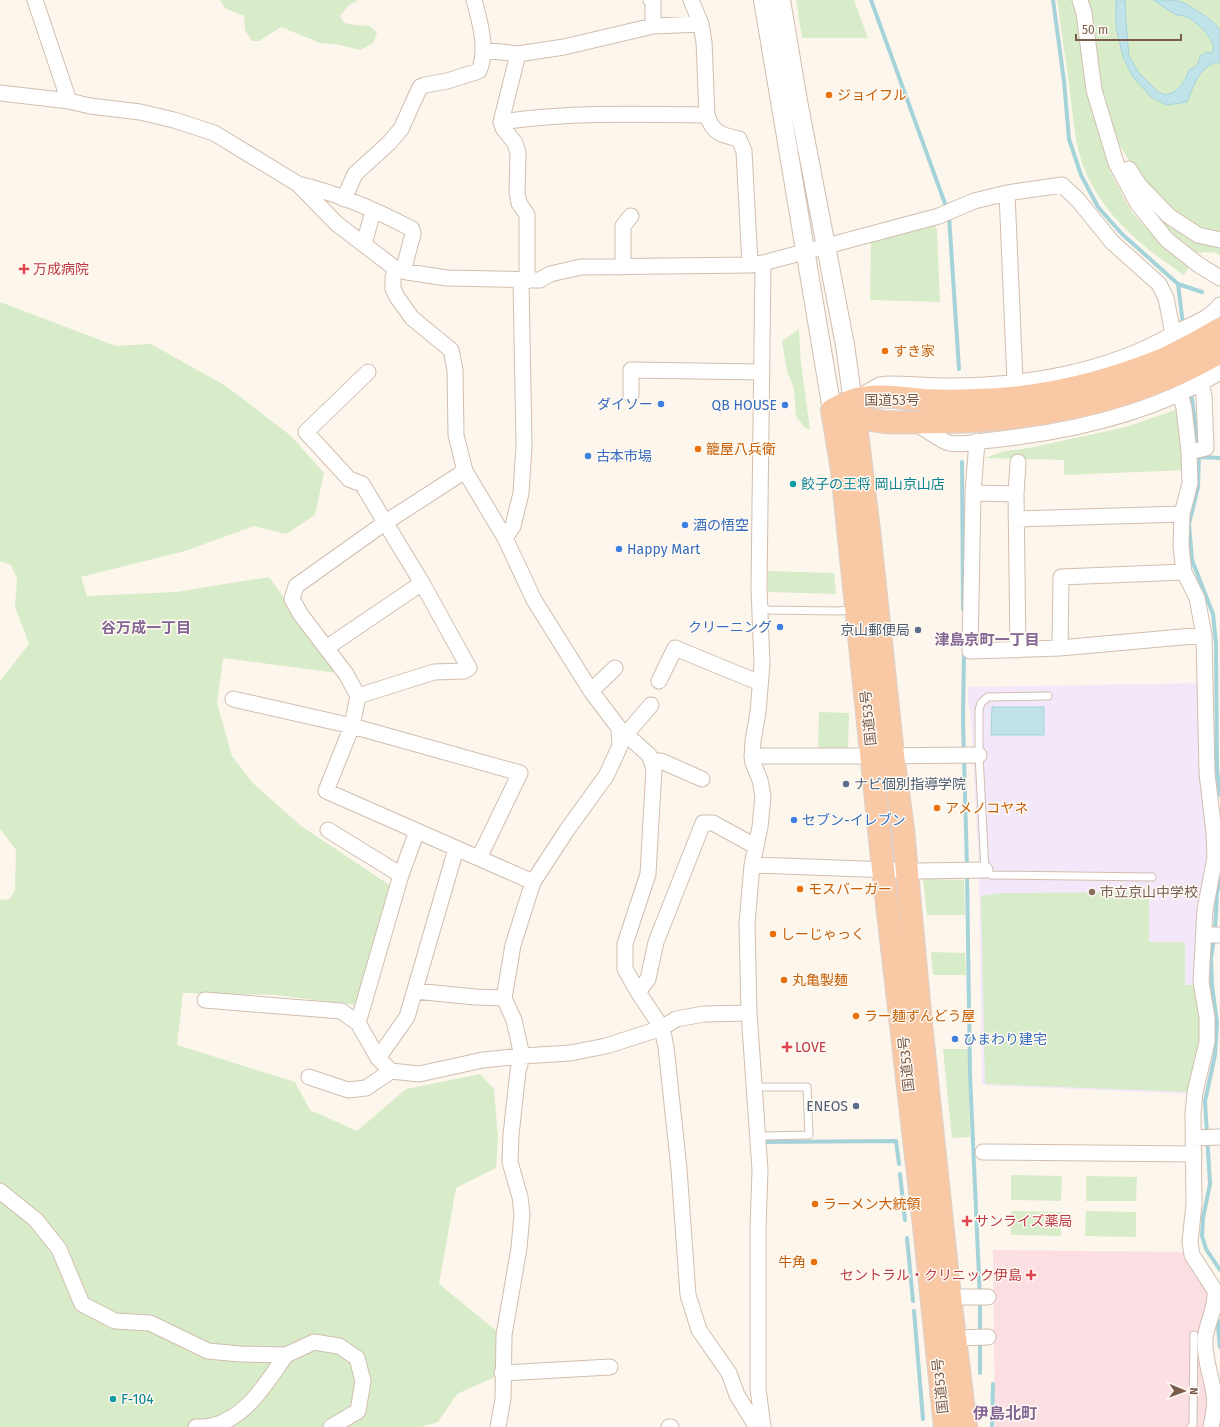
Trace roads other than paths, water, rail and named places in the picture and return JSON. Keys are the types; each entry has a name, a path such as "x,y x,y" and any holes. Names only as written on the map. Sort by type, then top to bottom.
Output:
{"highway":[{"name":"国道53号","path":"1183,381 1197,342 1220,329"},
{"name":"国道53号","path":"854,408 885,422 978,421 1035,415 1183,381 1206,360 1220,352"},
{"name":"国道53号","path":"966,1427 950,1297 921,1024 907,870 882,756 857,610 842,470 832,410 854,408 882,397 925,400 976,400 1032,396 1080,386 1122,374 1183,381"},
{"name":"国道53号","path":"854,408 870,538 882,756 883,869 924,1226 945,1427"},
{"path":"859,453 869,433 885,422"}],"street":[{"path":"35,0 69,101"},
{"path":"344,199 355,174 401,129 420,87 447,81 479,71 482,64 484,50 474,0"},
{"path":"650,0 653,1 653,26"},
{"path":"691,0 701,24 704,42 707,115 710,124 720,134 739,139 744,150 756,264 762,372 760,605 762,664 758,712 752,756 753,763 760,780 763,796 760,827 752,865 747,924 749,1012 760,1170 758,1228 758,1389 764,1427"},
{"path":"763,0 832,410"},
{"path":"781,0 798,101 845,345 854,408"},
{"path":"1080,0 1084,13 1094,90 1116,163 1138,204 1167,240 1199,265 1220,278"},
{"path":"484,50 518,54 564,47 653,26 701,24"},
{"path":"505,538 513,526 521,494 524,446 524,281 527,215 519,203 517,192 518,152 515,143 500,122 518,54"},
{"path":"0,93 69,101 90,106 140,112 214,133 298,184 337,224 400,270 447,278 524,281 540,280 550,274 581,267 756,264 806,252 949,212 974,201 1007,193 1062,185 1078,200 1112,242 1159,284 1180,330"},
{"path":"500,122 519,119 583,115 707,115"},
{"path":"1116,163 1125,163 1139,185 1169,216 1198,235 1220,240"},
{"path":"298,184 344,199 387,216 412,229 413,234 400,270 393,277 393,289 412,318 451,350 455,370 456,435 465,471 505,538 534,600 591,691 623,731 649,755 654,768 648,874 625,944 625,969 638,992 662,1028 666,1047 679,1170 688,1295 699,1330 729,1373 737,1395 758,1427"},
{"path":"1007,193 1015,382"},
{"path":"364,244 373,211"},
{"path":"623,266 623,226 631,216"},
{"path":"854,408 880,385 951,386 1015,382 1049,377 1108,363 1149,347 1216,310 1220,305"},
{"path":"631,396 631,370 762,372"},
{"path":"358,696 434,672 464,670 469,668 422,583 362,484 349,479 306,432 368,372"},
{"path":"915,422 949,443 965,444 977,441 1028,436 1088,424 1123,414 1183,381 1220,372"},
{"path":"1183,381 1184,408 1195,451 1190,484 1182,514 1181,546 1184,572 1197,598 1204,635 1207,773 1214,833 1215,857 1205,910 1213,935 1201,982 1207,1017 1207,1042 1195,1092 1194,1204 1190,1248 1192,1255 1216,1293 1205,1339 1205,1353 1215,1401 1211,1427"},
{"path":"1183,381 1204,396 1206,448 1195,451"},
{"path":"977,441 973,492 970,651 1060,648 1204,635"},
{"path":"1018,462 1016,519 1018,650"},
{"path":"465,471 386,522 296,586 292,599 301,615 346,674 358,696 352,726 326,791 532,882"},
{"path":"973,492 1016,494"},
{"path":"1016,519 1182,514"},
{"path":"1060,648 1061,577 1184,572"},
{"path":"326,648 422,583"},
{"path":"660,681 675,648 760,683"},
{"path":"591,691 615,668"},
{"path":"233,698 352,726 520,773 479,858"},
{"path":"498,1427 503,1399 502,1373 504,1335 519,1248 522,1214 520,1197 510,1162 511,1136 518,1071 522,1056 514,1020 504,998 513,945 532,882 606,776 620,746 623,731 651,705"},
{"path":"752,756 969,755"},
{"path":"651,761 661,761 702,779"},
{"path":"638,992 648,979 656,942 703,823 713,823 755,846"},
{"path":"328,830 401,875"},
{"path":"358,1023 401,875 417,831"},
{"path":"378,1058 407,1017 456,849"},
{"path":"752,865 974,871"},
{"path":"415,991 475,997 504,998"},
{"path":"205,1000 341,1011 358,1023 378,1058 391,1072"},
{"path":"309,1077 348,1090 366,1088 391,1072 419,1074 483,1060 570,1053 606,1046 662,1028 676,1019 704,1014 749,1012"},
{"path":"1195,1138 1217,1137"},
{"path":"983,1152 1194,1154"},
{"path":"0,1191 36,1220 59,1249 82,1304 116,1321 150,1323 208,1351 286,1356"},
{"path":"950,1297 982,1297"},
{"path":"956,1338 983,1337"},
{"path":"196,1427 212,1426 233,1417 257,1396 286,1356 314,1342 339,1346 357,1358 364,1381 358,1411 331,1427"},
{"path":"502,1373 610,1367"}],"lane":[{"path":"760,605 768,610 857,610"},
{"path":"1048,696 988,697 981,703 978,710 969,755 974,871 991,876 1152,877"},
{"path":"754,1087 807,1087 809,1135 757,1136"},
{"path":"1191,1427 1193,1425 1194,1335"}],"water":[{"path":"1116,0 1125,0 1129,56 1139,73 1157,91 1165,95 1174,92 1183,83 1189,70 1197,64 1200,56 1207,52 1212,53 1213,48 1206,32 1196,23 1187,17 1169,11 1153,0 1179,1 1195,9 1220,30 1220,64 1217,62 1206,68 1201,73 1194,84 1187,102 1167,105 1152,98 1133,77 1123,57 1116,27"},
{"path":"992,707 1044,707 1044,735 991,735"}],"waterway":[{"path":"871,0 947,209"},
{"path":"1053,0 1064,81 1069,139 1081,175 1098,207 1122,234 1178,284 1202,292"},
{"path":"949,216 959,369"},
{"path":"1178,284 1183,325"},
{"path":"1191,391 1198,446"},
{"path":"1199,453 1198,487 1189,524 1192,560 1213,614 1216,644 1217,769 1220,795"},
{"path":"1199,457 1220,458"},
{"path":"962,462 963,609"},
{"path":"964,649 963,721 967,867"},
{"path":"967,873 970,1075 980,1299 980,1373"},
{"path":"1215,931 1217,893 1220,879"},
{"path":"1214,938 1211,959 1212,985 1217,1023 1215,1055 1205,1101 1210,1184 1203,1218 1202,1236 1206,1249 1220,1270"},
{"path":"762,1142 896,1141 899,1164"},
{"path":"900,1174 905,1220"},
{"path":"907,1238 913,1301"},
{"path":"914,1311 923,1419"},
{"path":"1220,1321 1218,1327 1220,1347"},
{"path":"992,1427 993,1384"}],"place":[{"name":"ジョイフル","path":"829,95"},
{"name":"万成病院","path":"24,269"},
{"name":"すき家","path":"885,351"},
{"name":"ダイソー","path":"661,404"},
{"name":"QB HOUSE","path":"785,405"},
{"name":"籠屋八兵衛","path":"698,449"},
{"name":"古本市場","path":"588,456"},
{"name":"餃子の王将 岡山京山店","path":"793,484"},
{"name":"酒の悟空","path":"685,525"},
{"name":"Happy Mart","path":"619,549"},
{"name":"クリーニング","path":"780,627"},
{"name":"京山郵便局","path":"918,630"},
{"name":"ナビ個別指導学院","path":"846,784"},
{"name":"アメノコヤネ","path":"937,808"},
{"name":"セブン-イレブン","path":"794,820"},
{"name":"モスバーガー","path":"800,889"},
{"name":"市立京山中学校","path":"1092,892"},
{"name":"しーじゃっく","path":"773,934"},
{"name":"丸亀製麺","path":"784,980"},
{"name":"ラー麺ずんどう屋","path":"856,1016"},
{"name":"ひまわり建宅","path":"955,1039"},
{"name":"LOVE","path":"787,1047"},
{"name":"ENEOS","path":"856,1106"},
{"name":"ラーメン大統領","path":"815,1204"},
{"name":"サンライズ薬局","path":"967,1221"},
{"name":"牛角","path":"814,1262"},
{"name":"セントラル・クリニック伊島","path":"1031,1275"},
{"name":"F-104","path":"113,1399"}],"district":[{"name":"谷万成一丁目","path":"146,628"},
{"name":"津島京町一丁目","path":"987,640"},
{"name":"伊島北町","path":"1005,1413"}]}
